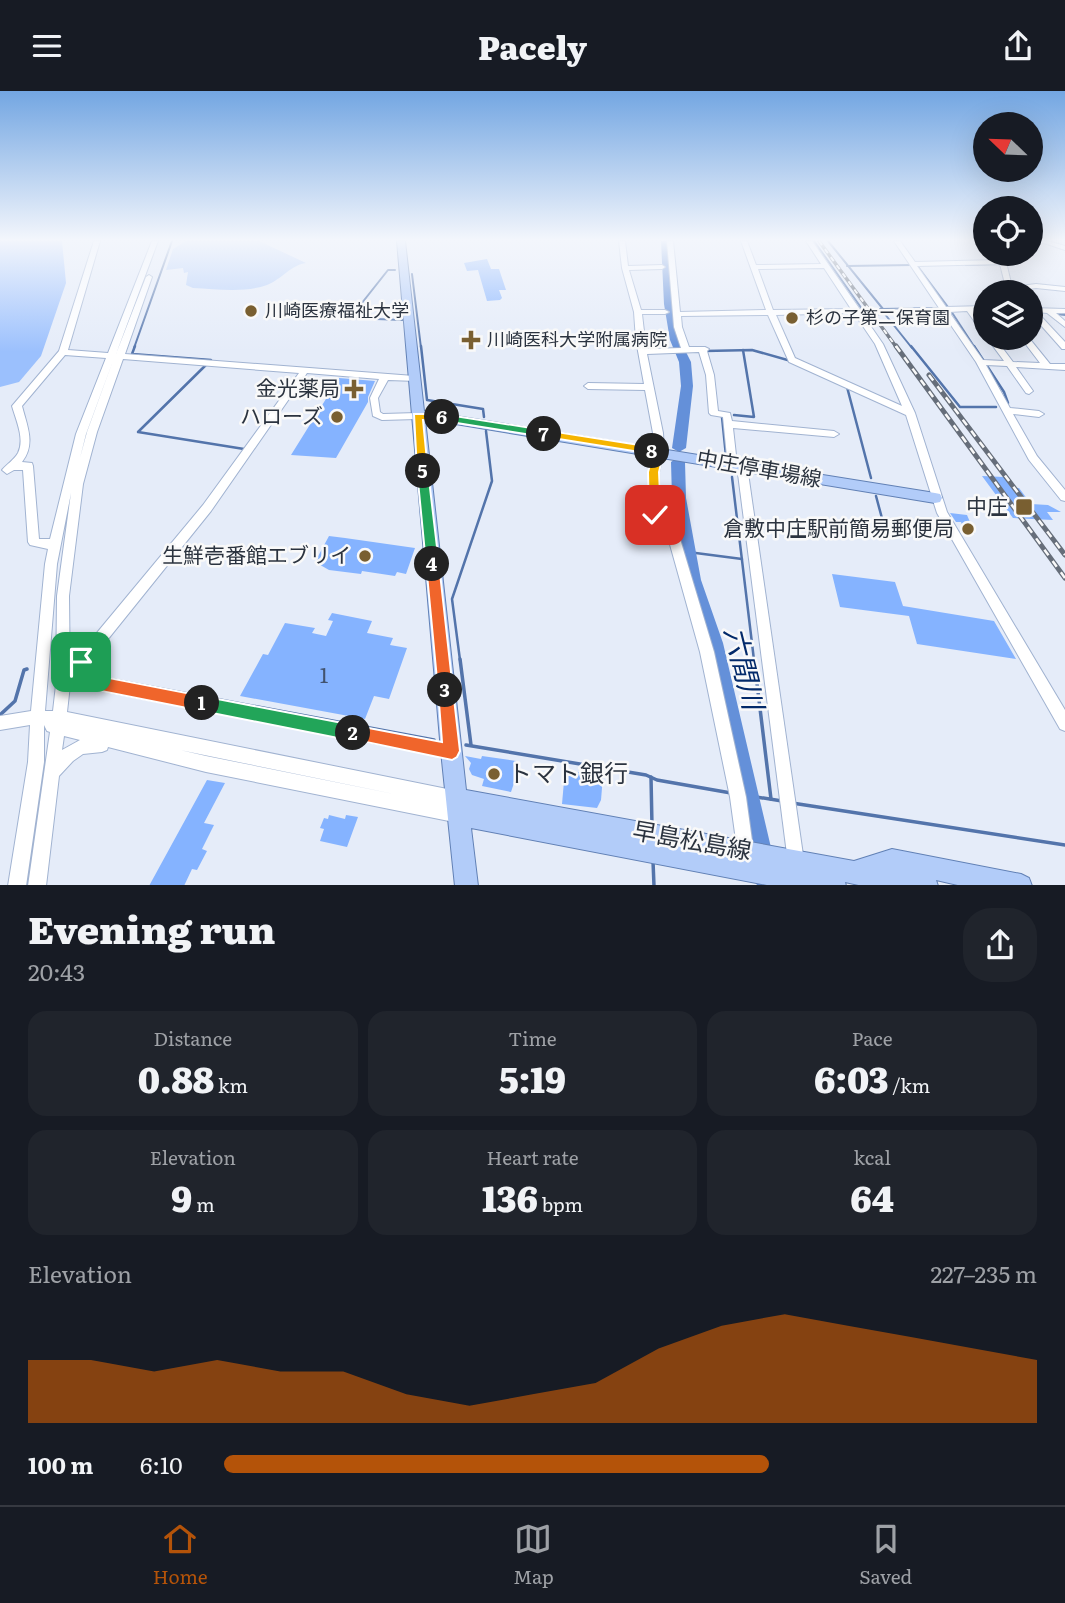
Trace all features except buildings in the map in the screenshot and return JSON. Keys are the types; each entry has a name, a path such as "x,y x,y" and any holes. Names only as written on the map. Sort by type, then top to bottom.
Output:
{"main road":[{"path":"404,278 467,885"},
{"name":"中庄停車場線","path":"417,416 429,415 935,498"},
{"name":"早島松島線","path":"458,807 767,867 835,885"},
{"path":"856,871 892,860 1021,885"},
{"name":"早島松島線","path":"767,867 856,871 927,885"}],"street":[{"path":"55,543 34,543 28,466 17,406 63,352 86,278"},
{"path":"37,885 63,685 62,596 78,484 115,356 142,278"},
{"path":"17,885 36,762 37,719 55,543 73,459 147,278"},
{"path":"628,278 638,312 642,352 658,433 659,452 654,472 655,515 674,539 707,652 736,792 767,867"},
{"path":"673,278 682,350"},
{"path":"759,278 771,312 796,361 910,413"},
{"path":"835,278 886,356 910,413 935,498 1065,724"},
{"path":"924,278 983,362 1033,459 1065,497"},
{"path":"1043,287 1065,289"},
{"path":"969,309 973,314"},
{"path":"676,313 973,309"},
{"path":"1051,313 1065,311"},
{"path":"638,312 665,312"},
{"path":"1043,312 1065,316"},
{"path":"1051,313 1065,325"},
{"path":"1043,323 1065,347"},
{"path":"642,352 703,350 710,375 714,413 727,415 788,802 767,867"},
{"path":"1000,350 1029,391"},
{"path":"1034,350 1047,366"},
{"path":"63,352 414,379"},
{"path":"983,362 1065,367"},
{"path":"304,372 207,508 81,662 81,680 452,751"},
{"path":"384,378 374,398 376,414 382,417 417,416"},
{"path":"588,386 649,387"},
{"path":"1006,410 1039,414"},
{"path":"728,424 834,434"},
{"path":"25,452 10,468 28,466"},
{"path":"0,723 37,719 458,807"},
{"path":"58,724 156,752 458,807"},
{"path":"52,772 70,754 89,744 129,751 156,752"}],"shaded area":[{"path":"0,278 66,278 41,356 19,382 0,387"},
{"path":"187,278 278,278 267,285 250,289 193,288 186,285"}],"waterway":[{"path":"134,348 159,278"},
{"path":"382,278 350,318 403,320"},
{"path":"412,278 421,348"},
{"name":"六間川","path":"667,278 675,340 685,362 687,386 679,448"},
{"path":"840,278 862,309 874,309"},
{"path":"858,278 883,309"},
{"path":"926,278 948,307 951,307"},
{"path":"883,309 940,308"},
{"path":"951,311 973,345"},
{"path":"884,313 912,348"},
{"path":"1056,314 1065,315"},
{"path":"135,346 132,354 211,360 138,432 244,449"},
{"path":"421,346 427,400 483,409 484,417"},
{"path":"911,346 960,407 996,407"},
{"path":"705,351 743,350"},
{"path":"734,415 754,417 743,350"},
{"path":"743,350 752,350 791,361"},
{"path":"977,350 1004,392 1008,403"},
{"path":"847,387 871,478"},
{"path":"722,417 726,456"},
{"path":"460,660 452,599 492,481 486,431"},
{"name":"六間川","path":"678,462 679,498 693,580 714,643 769,885"},
{"path":"732,477 742,559"},
{"path":"876,496 883,522 947,532"},
{"path":"688,552 742,559"},
{"path":"742,559 754,660"},
{"path":"460,659 471,745"},
{"path":"754,659 771,799"},
{"path":"0,715 15,701 24,670 27,669"},
{"path":"108,679 434,740"},
{"path":"466,745 651,777"},
{"path":"651,777 731,793"},
{"path":"651,777 652,826"},
{"path":"744,795 782,801"},
{"path":"792,803 1065,845"},
{"path":"653,861 654,885"}],"railway":[{"path":"846,278 897,348"},
{"path":"896,346 1065,578"},
{"path":"929,375 1065,555"}],"place":[{"name":"川崎医療福祉大学","path":"251,311"},
{"name":"杉の子第二保育園","path":"792,318"},
{"name":"川崎医科大学附属病院","path":"471,340"},
{"name":"金光薬局","path":"354,389"},
{"name":"ハローズ","path":"337,417"},
{"name":"中庄","path":"1024,507"},
{"name":"倉敷中庄駅前簡易郵便局","path":"968,529"},
{"name":"生鮮壱番館エブリイ","path":"365,556"},
{"name":"トマト銀行","path":"494,774"}],"route":[{"path":"81,662 81,680 452,751 417,416 429,415 659,452 654,472 655,515"}]}
